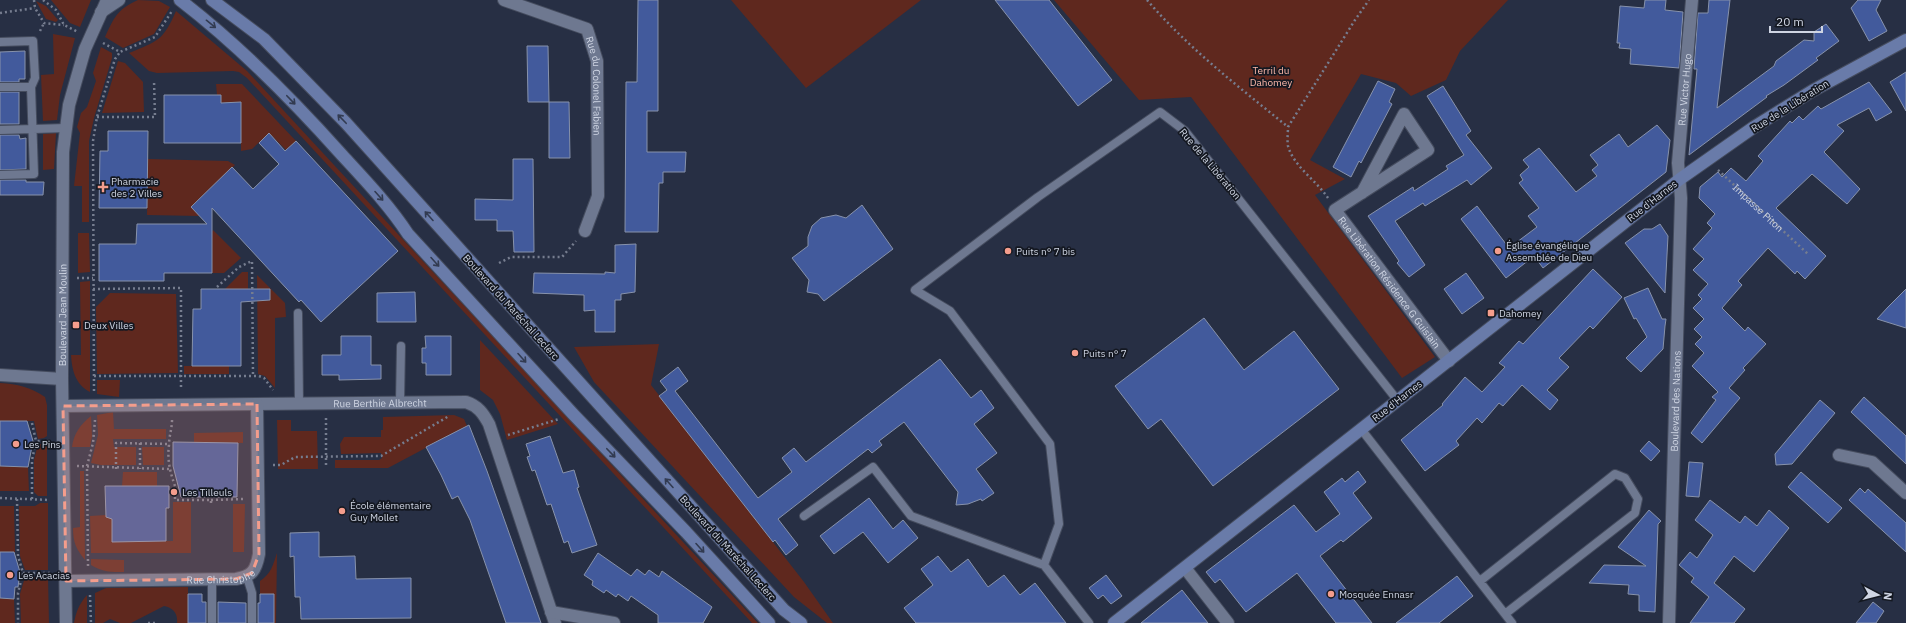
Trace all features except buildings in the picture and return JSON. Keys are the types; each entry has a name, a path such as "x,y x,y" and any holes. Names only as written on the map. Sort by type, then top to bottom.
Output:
{"main road":[{"name":"Boulevard du Maréchal Leclerc","path":"212,0 264,39 346,123 784,610 801,623"},
{"name":"Boulevard du Maréchal Leclerc","path":"177,4 242,52 265,72 307,116 393,212 408,234 573,414 686,532 769,623"},
{"name":"Rue de la Libération","path":"1680,179 1754,127 1812,91 1906,40"},
{"name":"Rue d'Harnes","path":"1114,623 1680,179"}],"street":[{"path":"98,0 100,13 120,0"},
{"name":"Boulevard Jean Moulin","path":"66,623 62,379 62,174 69,105 89,38 107,0"},
{"name":"Rue du Colonel Fabien","path":"504,0 587,29 592,43 596,61 598,196 585,230"},
{"name":"Rue Victor Hugo","path":"1680,179 1678,163 1692,0"},
{"name":"Rue Libération Résidence G Guislain","path":"1362,193 1404,114 1428,150 1362,193 1335,210 1449,361"},
{"name":"Boulevard des Nations","path":"1669,623 1678,340 1681,198 1680,179"},
{"path":"0,375 62,379"},
{"name":"Rue Berthie Albrecht","path":"63,406 400,402 466,402 475,405 480,409 489,424 495,440 553,617 614,623"},
{"name":"Rue Christophe","path":"66,578 88,581 236,580 246,577 252,573 258,564 259,554 257,404"},
{"path":"1839,455 1872,462 1906,493"},
{"path":"1185,568 1228,623"}],"lane":[{"path":"0,42 33,41 35,78 31,86 34,174 0,175"},
{"path":"0,87 31,86"},
{"name":"Rue de la Libération","path":"1044,565 1059,524 1050,444 950,311 915,290 1038,197 1160,112 1184,131 1398,401"},
{"path":"0,130 66,128"},
{"path":"298,313 299,404"},
{"path":"400,402 401,346"},
{"path":"1361,429 1512,623"},
{"path":"804,516 873,468 911,516 1044,565 1090,623"},
{"path":"1480,581 1615,474 1625,478 1638,499 1635,513 1506,614"},
{"path":"246,577 252,593 252,623"},
{"path":"212,580 212,623"}],"path":[{"path":"34,0 35,8 44,23 64,25 120,52"},
{"path":"43,0 56,10 64,25"},
{"path":"1147,0 1158,13 1211,64 1288,127"},
{"path":"1335,210 1320,186 1303,171 1295,158 1288,145 1288,127 1369,0"},
{"path":"91,623 88,581 87,466 95,434 93,141 97,118 115,59 120,52 155,37 177,4"},
{"path":"0,13 35,8"},
{"path":"97,118 155,117 154,80"},
{"name":"Impasse Piton","path":"1707,160 1809,255"},
{"path":"499,263 511,257 562,257 585,230"},
{"path":"217,287 239,267 252,261 253,376"},
{"path":"93,289 181,288 181,375 172,431 168,444 169,469 174,486"},
{"path":"94,376 253,376 264,378 276,394 276,404"},
{"path":"258,465 281,465 295,457 381,456 447,418 456,402"},
{"path":"326,403 326,468"},
{"path":"495,440 573,414"},
{"path":"32,423 36,442 32,460 32,499"},
{"path":"36,442 63,441"},
{"path":"116,469 116,443 168,444"},
{"path":"140,444 140,469"},
{"path":"87,466 116,469 169,469"},
{"path":"175,497 175,500 258,499"},
{"path":"0,498 64,500"},
{"path":"17,499 18,556 23,573 18,594 18,623"},
{"path":"210,505 211,500"},
{"path":"23,573 66,578"},
{"path":"148,623 156,623"}],"highlighted area":[{"path":"257,404 259,554 252,573 236,579 66,581 63,406"}],"green space":[{"path":"51,0 91,0 80,27 70,23"},
{"path":"138,0 159,1 170,7 154,34 123,48 105,37 117,15 125,7"},
{"path":"731,0 921,0 806,88"},
{"name":"Terril du Dahomey","path":"1054,0 1508,0 1460,51 1446,80 1411,96 1396,83 1361,74 1310,160 1345,179 1315,195 1435,357 1402,378 1191,97 1139,100"},
{"path":"36,1 46,6 58,20 56,22 46,19"},
{"path":"176,11 247,71 758,623 752,623 247,78 239,72 233,71 157,73 149,71 129,53 147,46 158,39 167,29"},
{"path":"53,34 75,38 60,95 57,120 43,121 41,75 54,74"},
{"path":"101,47 112,53 112,58 94,118 89,141 89,222 82,222 82,186 74,186 80,133 77,127 81,113 87,107 96,81 93,73"},
{"path":"118,61 125,63 143,82 144,112 102,113"},
{"path":"216,84 242,84 296,141 286,150 269,133 252,149 241,151 241,102 221,103 221,95 217,95"},
{"path":"56,133 54,169 43,170 43,134"},
{"path":"148,159 228,161 235,165 191,207 200,216 147,215"},
{"path":"213,230 241,258 224,273 212,273"},
{"path":"78,233 89,233 90,272 78,273"},
{"path":"242,272 248,272 248,289 225,289"},
{"path":"257,275 285,303 286,317 275,318 275,388 265,376 258,374"},
{"path":"90,281 90,392 81,385 75,376 71,355 81,355 80,282"},
{"path":"110,293 176,294 178,373 97,374 96,307"},
{"path":"480,340 558,424 507,440 500,414 493,400 480,390"},
{"path":"659,344 651,385 804,582 833,623 827,623 794,597 594,382 574,347"},
{"path":"184,366 229,366 229,374 184,374"},
{"path":"97,380 120,380 119,397 97,394"},
{"path":"0,383 24,387 45,397 47,405 47,436 38,439 34,421 0,421"},
{"path":"113,412 114,429 166,429 166,439 113,439 114,447 136,447 136,465 101,465 91,463 98,435 97,415"},
{"path":"454,415 464,419 467,426 388,468 335,468 335,460 379,460 382,458 381,453 341,454 340,444 344,437 381,437 381,430 383,430 383,417"},
{"path":"91,416 92,436 90,447 72,447 78,430"},
{"path":"277,420 291,420 291,431 317,431 318,469 278,469"},
{"path":"243,432 243,443 194,442 194,433"},
{"path":"38,444 44,444 47,446 47,496 38,496 34,492 34,460"},
{"path":"142,447 164,447 164,465 143,465"},
{"path":"0,466 28,467 29,491 0,491"},
{"path":"80,471 84,471 85,560 74,541 73,533 73,528 80,527"},
{"path":"123,472 157,472 157,486 122,486"},
{"path":"173,502 191,502 191,553 91,553 90,516 106,515 112,519 112,542 173,541"},
{"path":"40,503 48,503 48,570 25,570 20,556 19,506 35,506"},
{"path":"233,504 245,504 244,552 233,552"},
{"path":"0,506 14,506 15,552 0,552"},
{"path":"277,553 276,623 274,623 274,595 260,594 260,581 269,572"},
{"path":"91,559 124,560 124,572 111,572 99,569 91,565"},
{"path":"25,577 48,577 49,623 21,623 20,594"},
{"path":"188,587 188,623 177,623 176,614 170,608 164,606 131,623 120,623 110,619 103,623 95,623 95,593 106,588"},
{"path":"87,595 87,623 74,623 78,608"},
{"path":"0,598 14,599 15,623 0,623"}],"place":[{"name":"Pharmacie des 2 Villes","path":"103,187"},
{"name":"Puits n° 7 bis","path":"1008,251"},
{"name":"Église évangélique Assemblée de Dieu","path":"1498,251"},
{"name":"Dahomey","path":"1491,313"},
{"name":"Deux Villes","path":"76,325"},
{"name":"Puits n° 7","path":"1075,353"},
{"name":"Les Pins","path":"16,444"},
{"name":"Les Tilleuls","path":"174,492"},
{"name":"École élémentaire Guy Mollet","path":"342,511"},
{"name":"Les Acacias","path":"10,575"},
{"name":"Mosquée Ennasr","path":"1331,594"}]}
